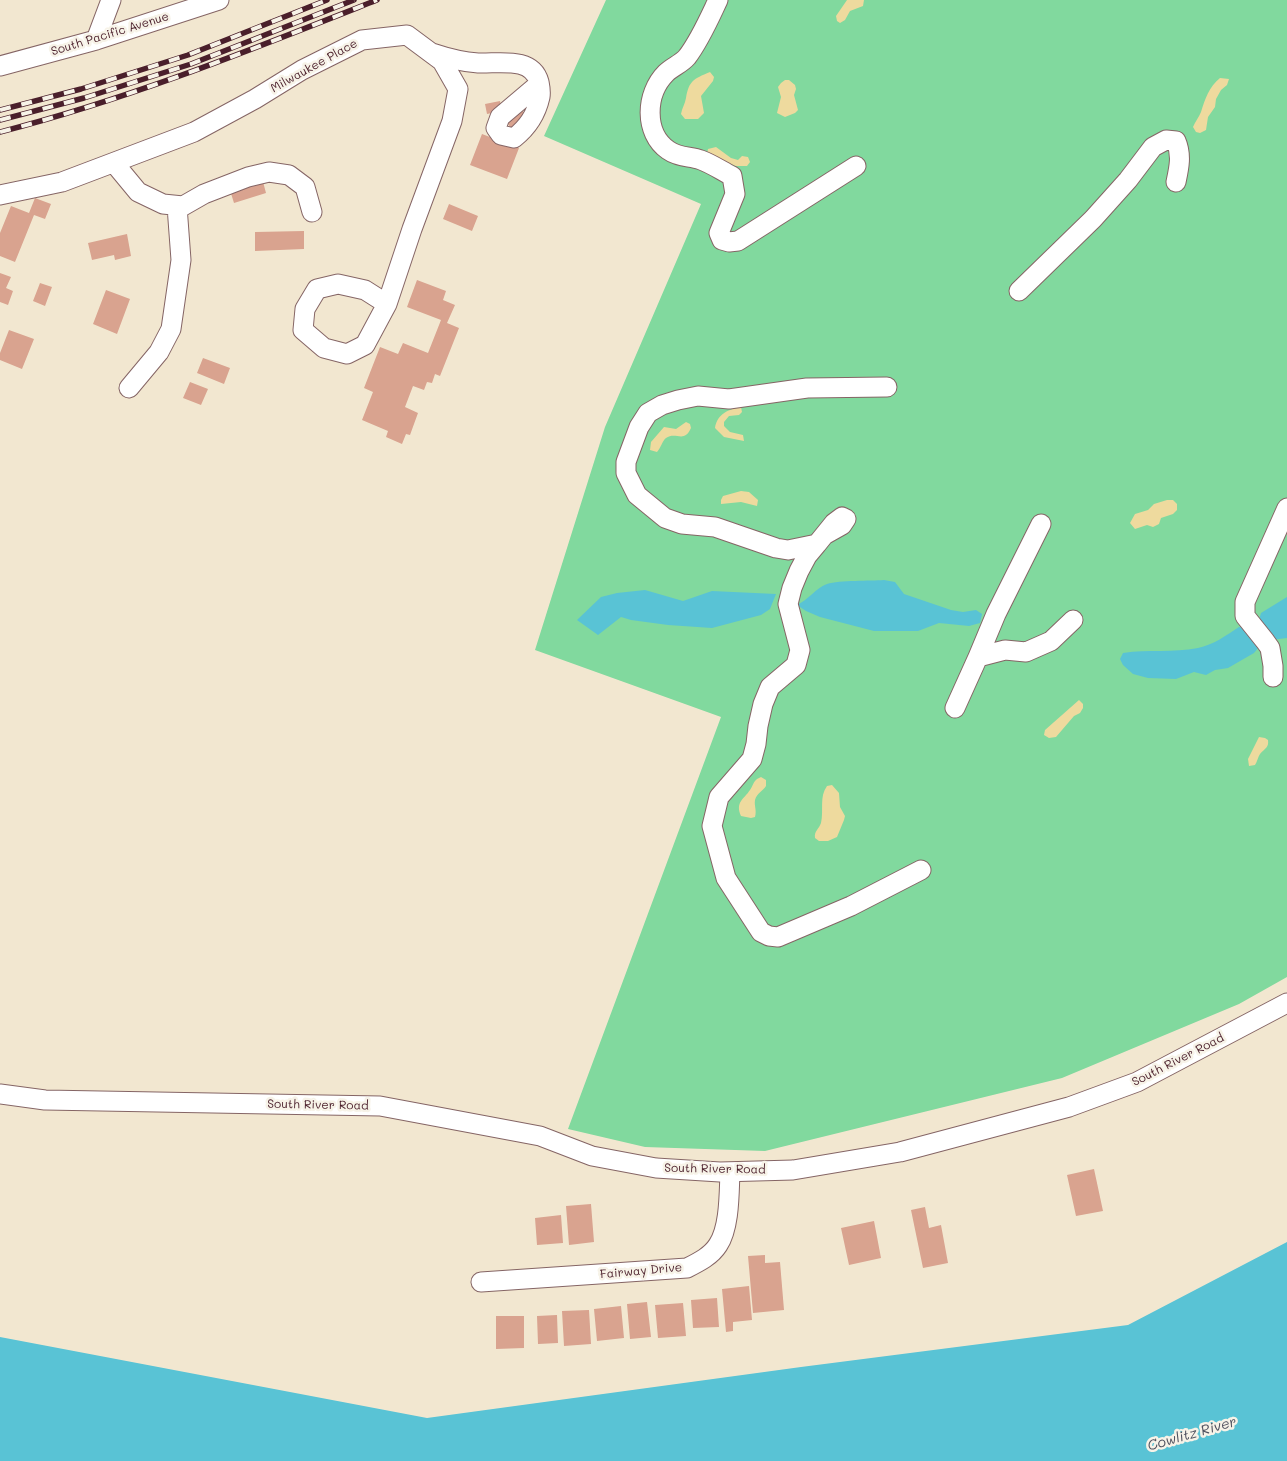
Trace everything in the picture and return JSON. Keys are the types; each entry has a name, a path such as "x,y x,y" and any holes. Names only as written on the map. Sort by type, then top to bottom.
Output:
{"street":[{"path":"96,40 111,0"},
{"name":"South Pacific Avenue","path":"0,66 96,40 219,0"},
{"path":"718,0 686,58 666,73 654,89 650,108 651,126 658,141 670,152 700,160 732,176 735,194 719,233 722,240 729,242 738,240 856,166"},
{"name":"Milwaukee Place","path":"0,195 62,182 194,132 256,99 302,70 362,40 407,36 442,61 458,88 452,121 412,229 387,304"},
{"path":"431,52 455,60 477,63 512,63 529,67 537,77 539,84"},
{"path":"1018,291 1093,219 1128,180 1153,146 1166,140 1176,141 1179,149 1180,160 1176,182"},
{"path":"114,163 138,192 163,204 177,206 183,206 204,194 248,177 269,172 289,174 305,187 312,212"},
{"path":"129,388 159,352 171,329 182,260 177,206"},
{"path":"338,284 365,290 387,304 365,345 346,354 324,348 303,330 305,309 317,289 338,284"},
{"path":"887,386 807,388 729,399 698,396 662,405 648,413 639,427 626,462 626,473 637,495 665,518 682,524 715,527 776,548 788,550 821,539 807,556 799,571 788,604 800,650 796,665 770,687 761,711 752,759 718,797 714,812 712,826 726,878 761,932 769,936 778,937 852,906 921,870"},
{"path":"1272,678 1273,666 1270,648 1245,616 1245,602 1287,508"},
{"path":"955,708 996,614 1041,524"},
{"path":"978,657 1005,650 1026,652 1051,642 1073,620"},
{"name":"South River Road","path":"0,1094 45,1100 380,1106 540,1136 592,1156 656,1168 730,1172 793,1170 900,1152 1069,1107 1137,1082 1287,1004"},
{"name":"Fairway Drive","path":"481,1282 687,1268 704,1260 719,1244 727,1218 730,1172"}],"green space":[{"path":"606,0 1287,0 1287,977 1239,1004 1062,1078 765,1151 645,1147 568,1129 721,717 535,650 605,427 701,204 544,136"}],"sand":[{"path":"847,0 864,0 863,6 850,11 845,20 840,23 837,21 836,16"},
{"path":"710,72 714,77 713,81 701,96 704,113 698,119 685,119 681,114 690,84"},
{"path":"1220,78 1229,79 1227,85 1221,90 1216,99 1215,107 1208,117 1206,130 1200,133 1196,132 1193,127 1210,89"},
{"path":"785,80 789,80 795,85 794,95 798,110 785,117 777,113 781,97 778,87"},
{"path":"716,147 731,158 738,160 742,156 748,157 750,162 747,166 736,166 707,154 708,149"},
{"path":"741,407 742,412 739,415 729,416 724,422 724,426 730,432 743,435 744,441 724,437 715,428 718,419 728,411"},
{"path":"686,422 690,424 691,428 686,435 670,436 665,439 657,452 650,450 651,442 664,427 676,429"},
{"path":"741,491 749,492 758,500 757,506 741,502 721,504 723,496"},
{"path":"1173,500 1177,504 1177,510 1173,514 1161,518 1159,524 1153,527 1147,525 1135,529 1130,523 1135,514 1148,510 1154,504"},
{"path":"1079,700 1083,704 1080,713 1074,716 1056,737 1049,738 1044,735 1045,730"},
{"path":"1259,737 1268,740 1268,745 1260,754 1255,765 1249,766 1248,759"},
{"path":"761,777 766,780 766,786 755,800 755,817 741,816 739,807 741,801 756,780"},
{"path":"832,785 839,793 840,807 845,816 837,837 828,841 819,841 815,836 822,818 822,799 827,786"}],"water":[{"path":"884,580 895,582 904,594 951,610 963,612 976,610 982,614 980,623 969,626 939,623 918,631 874,631 820,617 797,605 827,584 847,581"},
{"path":"645,590 683,601 712,591 776,594 770,609 761,615 712,628 668,625 621,617 598,635 577,620 601,597"},
{"path":"1287,597 1287,638 1271,640 1259,620 1261,613"},
{"path":"1239,627 1246,628 1259,647 1254,653 1228,668 1215,670 1206,675 1194,672 1176,679 1148,678 1133,674 1123,665 1120,659 1123,653 1204,647"},
{"name":"Cowlitz River","path":"1287,1242 1287,1461 0,1461 0,1337 427,1418 1128,1325"}],"building":[{"path":"500,101 502,111 487,114 485,104"},
{"path":"522,110 528,119 512,130 506,121"},
{"path":"482,134 519,148 507,179 470,165"},
{"path":"262,178 266,193 234,203 229,187"},
{"path":"35,198 51,204 45,219 34,215 15,262 0,256 0,233 11,206 29,213"},
{"path":"449,204 478,216 472,231 443,219"},
{"path":"304,231 304,249 255,251 255,232"},
{"path":"127,234 131,256 115,260 114,255 92,260 88,243"},
{"path":"0,273 11,277 6,288 13,291 8,305 0,302"},
{"path":"417,280 446,291 443,300 455,305 447,323 459,328 440,376 435,374 432,383 427,382 424,390 413,386 405,407 418,413 410,435 406,434 402,444 386,437 388,431 362,420 373,392 364,388 380,347 398,354 403,343 428,353 441,320 407,307"},
{"path":"40,283 52,287 45,306 33,301"},
{"path":"106,290 130,299 117,334 93,324"},
{"path":"9,330 34,339 22,369 0,360 0,353"},
{"path":"203,358 230,368 224,384 197,373"},
{"path":"190,382 208,389 201,405 183,398"},
{"path":"1094,1169 1103,1211 1076,1216 1067,1175"},
{"path":"591,1204 594,1242 569,1245 566,1206"},
{"path":"925,1207 929,1228 941,1225 948,1263 923,1268 911,1210"},
{"path":"561,1215 563,1243 537,1245 535,1218"},
{"path":"874,1221 881,1258 849,1265 841,1228"},
{"path":"765,1255 765,1263 780,1262 784,1310 753,1313 748,1256"},
{"path":"749,1286 752,1320 733,1322 733,1331 726,1332 722,1289"},
{"path":"717,1298 719,1327 693,1328 691,1300"},
{"path":"647,1302 651,1337 630,1339 627,1304"},
{"path":"683,1303 686,1336 658,1338 655,1305"},
{"path":"621,1306 624,1338 597,1341 594,1309"},
{"path":"589,1310 591,1344 564,1346 562,1311"},
{"path":"557,1315 558,1343 538,1344 537,1316"},
{"path":"496,1316 524,1316 524,1348 496,1349"}],"railway":[{"path":"0,110 81,89 188,55 327,0"},
{"path":"0,120 84,98 191,64 354,0"},
{"path":"0,132 143,89 237,55 377,0"}]}
